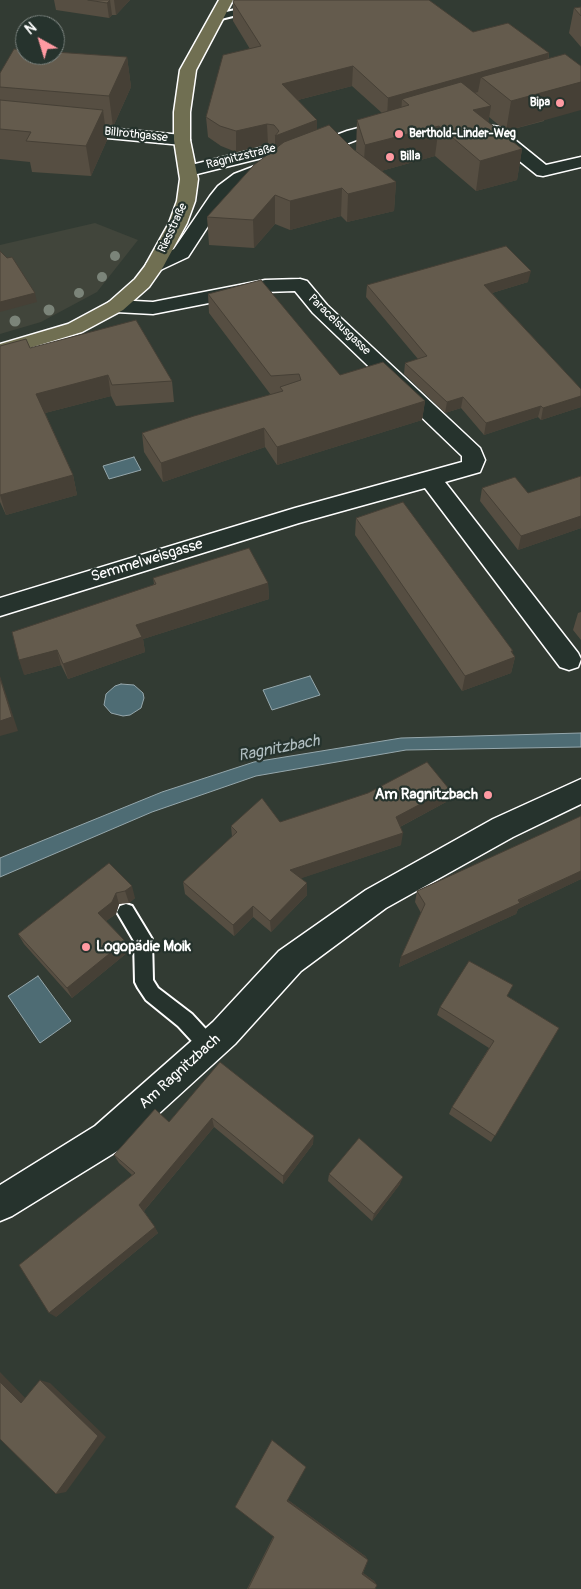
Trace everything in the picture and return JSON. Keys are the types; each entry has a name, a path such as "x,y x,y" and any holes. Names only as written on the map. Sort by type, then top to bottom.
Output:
{"main road":[{"name":"Riesstraße","path":"0,351 75,328 116,306 142,282 154,267 180,217 186,201 189,175 182,140 182,112 188,70 202,40 226,0"}],"street":[{"name":"Ragnitzstraße","path":"189,175 209,182 240,178 353,135 408,120"},
{"path":"480,120 543,171 581,162"},
{"name":"Billrothgasse","path":"0,123 182,140"},
{"name":"Ragnitzstraße","path":"189,175 303,141 353,135"},
{"name":"Ragnitzstraße","path":"154,267 181,254 216,200 224,190 240,178"},
{"name":"Paracelsusgasse","path":"116,306 153,308 264,286 300,285 320,309 472,453 474,460 472,467 295,516"},
{"path":"430,479 569,660"},
{"name":"Semmelweisgasse","path":"0,607 295,516"},
{"name":"Am Ragnitzbach","path":"0,1204 106,1138 224,1033 290,961 376,899 502,828 581,791"}],"lane":[{"path":"216,17 293,0"},
{"path":"126,912 143,939 144,982 152,994 185,1020 209,1046"}],"shaded area":[{"path":"95,223 138,240 97,292 41,322 0,334 0,245"}],"water":[{"path":"134,457 141,470 109,479 103,466"},
{"path":"310,676 320,695 272,710 263,690"},
{"path":"121,684 134,685 143,693 144,698 141,708 130,715 123,716 111,713 104,705 106,694 115,686"},
{"name":"Ragnitzbach","path":"581,733 581,747 406,750 256,776 152,812 0,877 0,858 162,792 254,762 401,738"},
{"path":"38,976 71,1021 40,1043 8,996"}],"building":[{"path":"88,0 110,0 107,3"},
{"path":"234,0 429,0 473,32 508,23 549,53 388,98 353,66 282,84 317,120 275,136 279,131 274,125 267,124 236,131 220,126 206,117 223,55 261,46 233,2"},
{"path":"581,7 581,16 574,8"},
{"path":"14,49 15,65 65,65 65,53 127,57 109,96 0,87 0,73"},
{"path":"565,54 581,66 581,82 511,101 481,77"},
{"path":"461,82 491,106 473,110 522,149 480,161 439,126 365,145 357,120 409,105 402,99"},
{"path":"0,100 103,110 86,146 26,141 31,132 0,129"},
{"path":"329,125 353,149 396,182 348,194 342,188 290,201 275,195 253,220 207,217 254,165 284,142"},
{"path":"506,246 531,271 484,285 581,389 581,396 486,423 463,397 447,402 405,363 427,356 367,285"},
{"path":"0,251 7,258 12,257 35,293 0,302"},
{"path":"261,280 340,375 383,362 425,401 277,447 264,428 161,463 142,433 283,391 280,387 301,380 299,374 271,376 208,294"},
{"path":"136,320 172,381 112,385 108,375 36,394 73,475 0,495 0,346 26,339 30,348"},
{"path":"581,476 581,516 521,536 482,488 515,477 528,493"},
{"path":"403,502 513,651 511,651 515,657 465,676 356,518"},
{"path":"249,548 268,583 136,625 142,637 63,664 57,650 19,660 12,632 156,584 153,578"},
{"path":"0,678 12,717 0,721"},
{"path":"427,762 449,789 396,817 403,833 290,870 307,883 270,921 253,906 233,925 183,882 237,832 231,826 262,798 280,822 368,793"},
{"path":"581,816 581,871 518,900 520,903 401,957 425,904 417,891"},
{"path":"109,863 132,886 125,891 116,893 112,902 98,913 125,941 67,988 18,934"},
{"path":"469,961 513,985 507,996 559,1028 495,1136 452,1107 494,1041 440,1007"},
{"path":"220,1062 314,1136 283,1176 212,1118 139,1205 155,1227 49,1313 19,1265 135,1173 114,1155 155,1109 169,1122"},
{"path":"359,1138 403,1177 374,1214 329,1174"},
{"path":"40,1380 98,1436 56,1494 0,1439 0,1382 21,1403"},
{"path":"272,1440 306,1467 287,1501 368,1560 362,1574 377,1585 375,1589 248,1589 274,1537 235,1507"}],"place":[{"name":"Bipa","path":"560,103"},
{"name":"Berthold-Linder-Weg","path":"399,134"},
{"name":"Billa","path":"390,157"},
{"name":"Am Ragnitzbach","path":"488,795"},
{"name":"Logopädie Moik","path":"86,947"}]}
